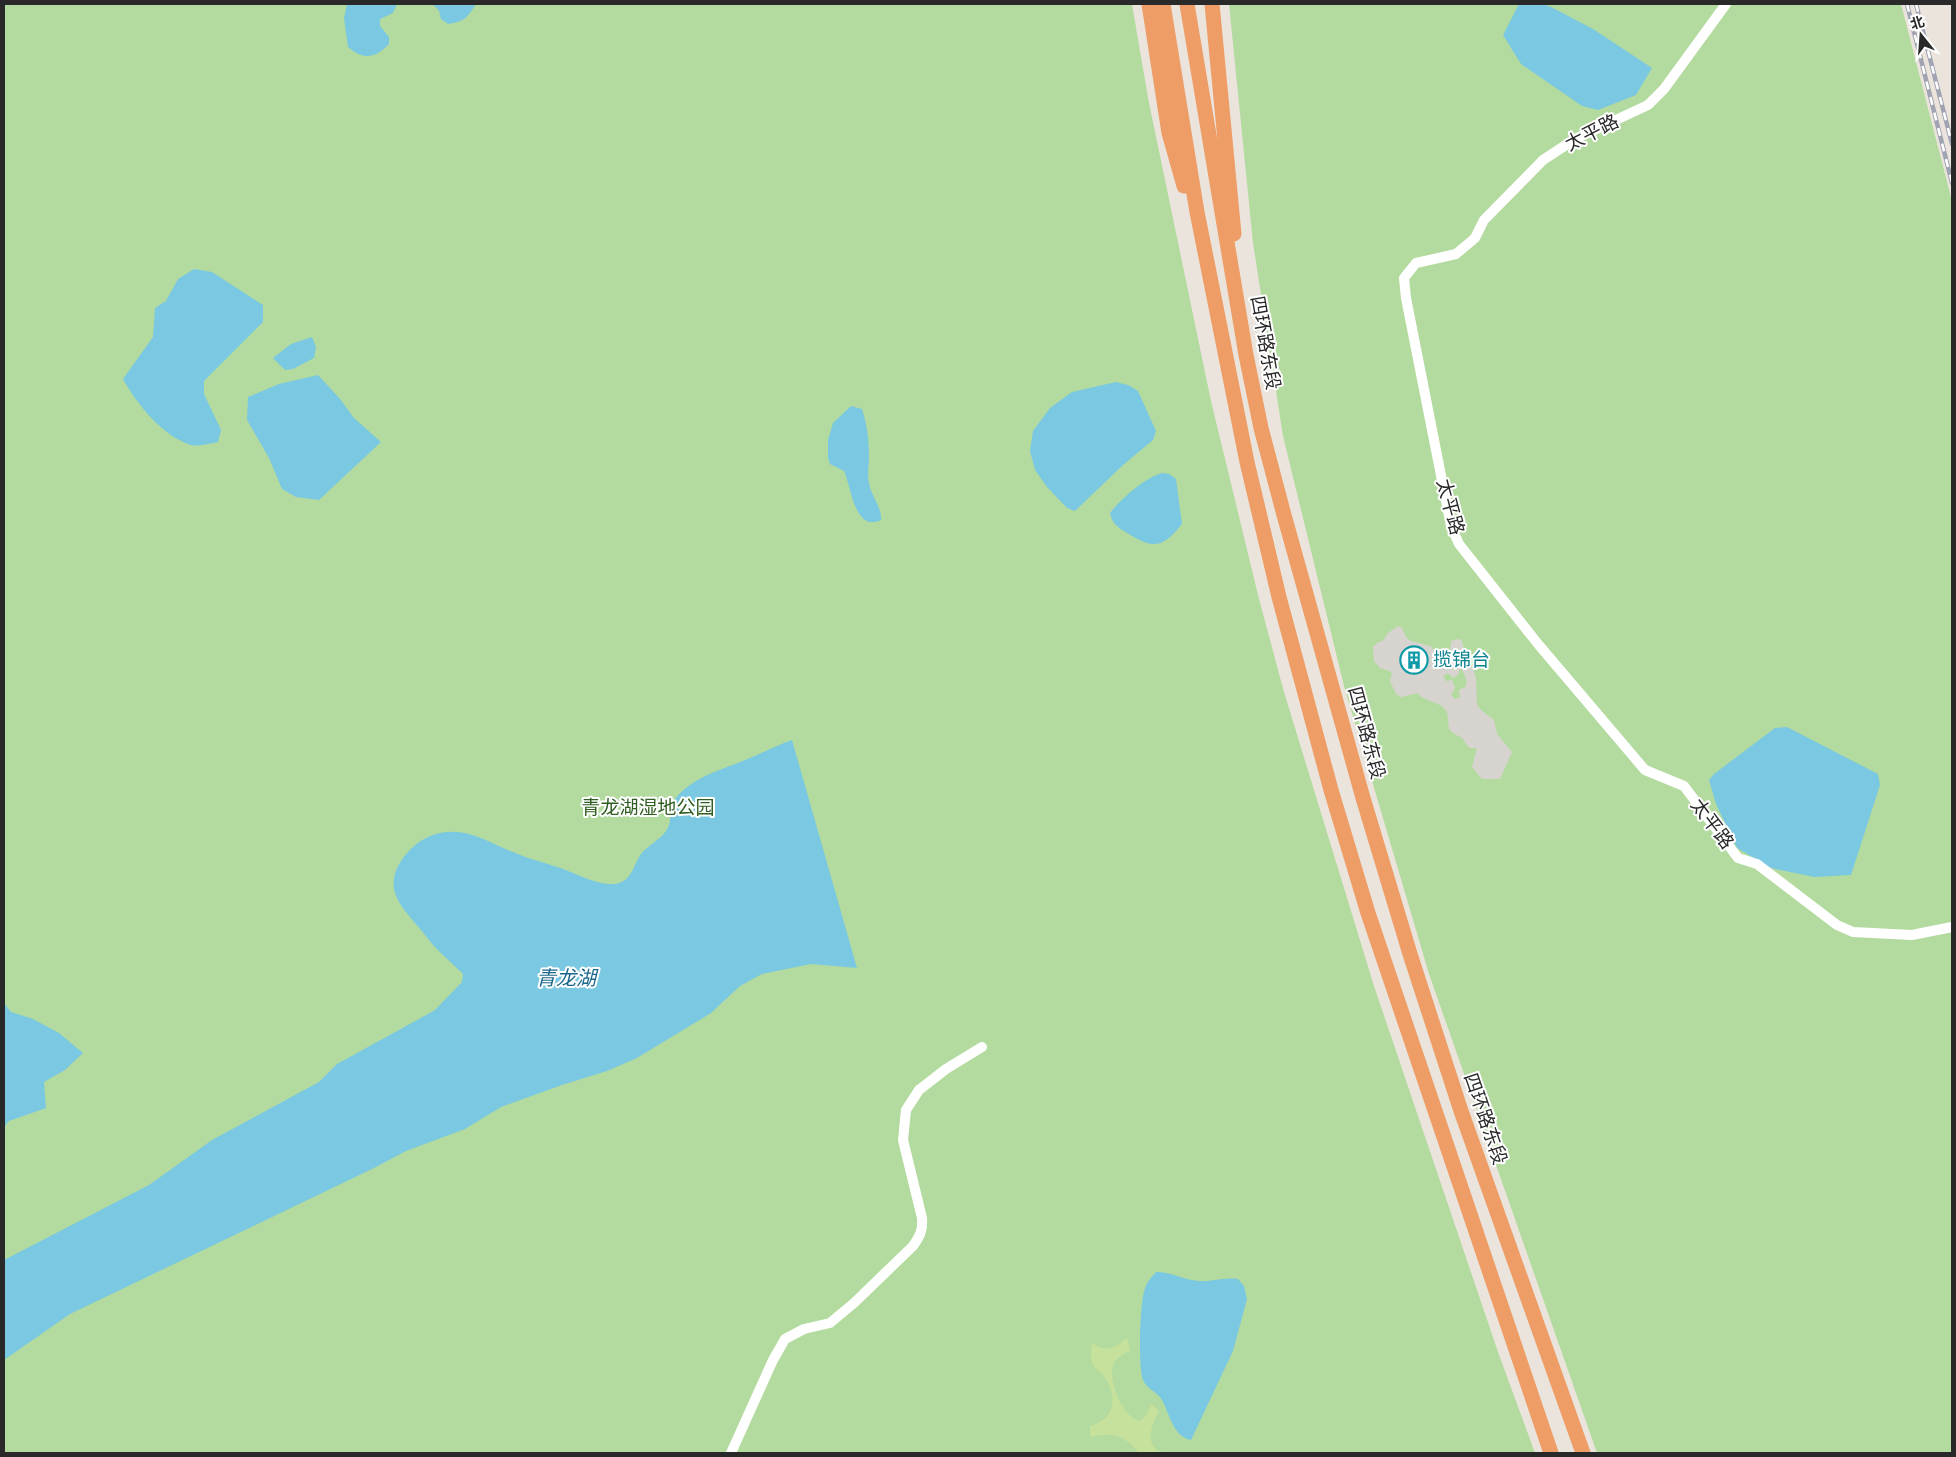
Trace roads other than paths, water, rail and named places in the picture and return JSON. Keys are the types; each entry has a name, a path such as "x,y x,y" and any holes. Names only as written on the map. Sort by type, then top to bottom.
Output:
{"highway":[{"path":"1148,4 1169,133 1209,274"},
{"path":"1163,4 1194,194 1247,462 1279,596 1331,790 1368,914 1552,1453"},
{"name":"四环路东段","path":"1187,4 1246,355 1261,428 1304,589 1410,954 1458,1102 1582,1453"},
{"path":"1212,4 1246,355"}],"street":[{"name":"太平路","path":"1726,4 1664,89 1648,105 1574,139 1543,160 1484,220 1475,238 1456,254 1416,263 1404,278 1406,298 1451,526 1459,544 1520,621 1645,770 1684,786 1738,858 1757,864 1837,925 1853,932 1912,936 1952,927"},
{"path":"731,1453 773,1360 785,1339 804,1329 830,1323 913,1246 920,1236 922,1218 903,1140 906,1110 919,1090 946,1069 982,1047"}],"water":[{"path":"347,4 397,4 393,13 380,19 380,26 389,37 389,44 379,53 364,56 348,47 344,18"},
{"path":"433,4 476,4 465,18 448,24 441,19 439,11"},
{"path":"1519,4 1542,4 1551,7 1593,29 1652,68 1636,95 1598,110 1582,106 1521,64 1503,35"},
{"path":"194,269 212,272 263,305 263,322 204,381 204,394 221,430 218,442 198,446 180,440 160,427 143,409 123,379 153,337 155,308 166,301 178,279"},
{"path":"312,337 316,347 314,358 293,369 285,370 273,358 291,344"},
{"path":"318,375 354,418 381,442 319,500 296,497 282,489 269,458 247,420 248,397 279,384"},
{"path":"1116,382 1128,385 1138,391 1156,431 1153,440 1122,466 1075,511 1067,508 1047,487 1035,470 1030,451 1033,431 1050,408 1072,392"},
{"path":"851,406 862,409 866,426 869,450 868,480 881,515 881,520 872,522 865,520 859,514 844,471 830,464 828,458 828,440 833,423"},
{"path":"1162,473 1169,474 1176,479 1182,524 1163,542 1151,544 1121,529 1116,525 1110,513 1133,490"},
{"path":"1787,727 1878,774 1880,785 1851,875 1814,877 1771,868 1737,848 1716,804 1709,780 1714,774 1775,728"},
{"name":"青龙湖","path":"792,740 857,968 811,964 762,974 740,986 711,1013 637,1058 607,1071 501,1107 465,1129 406,1151 70,1314 4,1360 4,1260 149,1185 212,1140 319,1082 337,1064 435,1010 462,982 463,974 433,945 407,913 401,905 394,888 397,869 406,854 417,843 436,834 458,832 478,837 593,881 607,884 619,883 630,875 641,854 666,831 670,823 673,803 682,791 710,774"},
{"path":"4,1003 11,1012 33,1019 59,1033 83,1053 65,1070 44,1082 46,1108 9,1121 4,1127"},
{"path":"1156,1272 1199,1281 1238,1279 1244,1286 1247,1299 1233,1351 1191,1440 1180,1435 1161,1399 1147,1386 1141,1373 1141,1310 1145,1289"}],"railway":[{"path":"1907,4 1952,183"},
{"path":"1916,4 1952,144"}],"place":[{"name":"揽锦台","path":"1414,660"}],"park label":[{"name":"青龙湖湿地公园","path":"648,808"}]}
